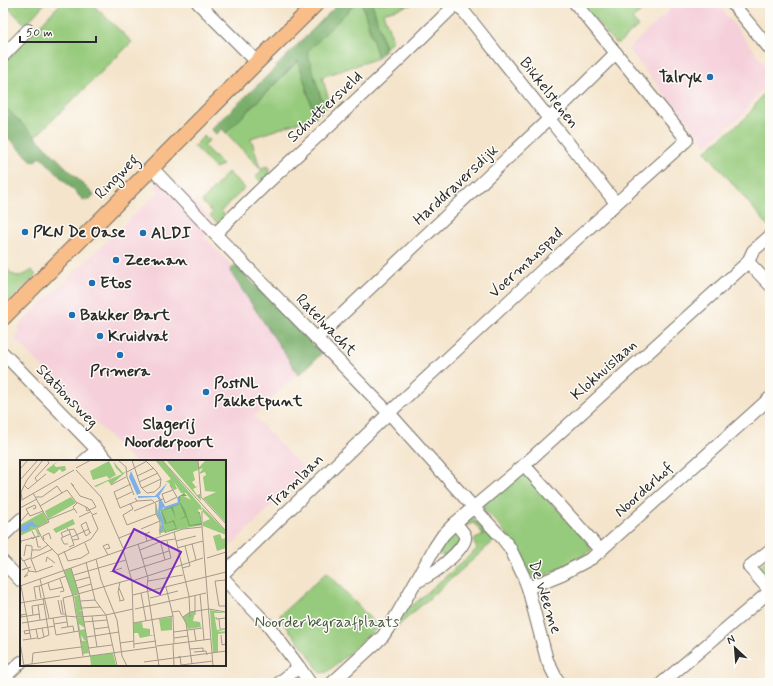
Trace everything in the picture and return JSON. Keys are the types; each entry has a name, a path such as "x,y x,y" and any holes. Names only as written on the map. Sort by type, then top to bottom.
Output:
{"main road":[{"name":"Ringweg","path":"3,318 317,3"}],"street":[{"path":"198,3 257,62"},
{"name":"Bikkelstenen","path":"457,3 616,203"},
{"name":"Schuttersveld","path":"214,234 391,68 457,3"},
{"path":"574,3 616,53"},
{"path":"732,3 770,50"},
{"path":"3,56 28,30"},
{"name":"Harddraversdijk","path":"316,339 549,119 616,53"},
{"name":"Voermanspad","path":"389,413 551,262 687,140 616,53"},
{"name":"Ratelwacht","path":"152,168 214,234 389,413 474,508"},
{"name":"Klokhuislaan","path":"332,683 383,636 395,618 435,546 443,535 455,523 524,465 748,262 753,251 770,236"},
{"path":"748,262 770,286"},
{"name":"Stationsweg","path":"3,353 107,460"},
{"name":"Noorderhof","path":"528,588 577,567 601,551 770,398"},
{"name":"Tramlaan","path":"226,571 389,413"},
{"path":"85,460 97,450"},
{"path":"524,465 601,551"},
{"name":"De Weeme","path":"474,508 502,537 510,548 521,570 528,588 547,660 560,683"},
{"path":"3,536 20,520"},
{"path":"414,583 441,566 462,546 465,541 465,536 455,523"},
{"path":"662,683 770,591 749,567 770,550"},
{"path":"3,562 20,580"},
{"path":"226,581 267,624 310,683"},
{"path":"3,679 20,663"},
{"path":"279,683 299,667"}],"shaded area":[{"name":"Talryk","path":"677,3 717,3 770,71 770,83 759,92 744,113 706,145 628,49"},
{"path":"167,174 216,225 204,237 317,354 254,416 306,471 226,551 226,460 132,460 14,338 18,334 19,325 159,191 155,187"}],"green space":[{"path":"3,3 45,3 30,20 24,23"},
{"path":"61,3 91,3 132,42 35,137 3,105 3,64"},
{"path":"339,3 356,3 307,52 324,109 315,117 298,60 226,133 222,129 216,134 211,129 262,81"},
{"path":"356,3 362,3 378,58 322,77 330,103 324,109 307,52"},
{"path":"362,3 372,3 385,49 378,58"},
{"path":"372,3 417,3 383,13 393,40 385,49"},
{"path":"581,3 652,3 632,19 638,26 619,43 616,43"},
{"path":"299,60 315,117 251,138 260,168 226,133"},
{"path":"770,89 770,228 705,151 747,117 763,94"},
{"path":"3,105 94,195 90,199 84,201 41,157 33,162 3,133"},
{"path":"204,136 209,140 204,146 223,165 215,168 194,146"},
{"path":"268,166 269,169 268,176 262,183 256,177 262,170 260,168"},
{"path":"228,172 245,188 221,211 227,217 219,224 210,216 213,213 202,202"},
{"path":"3,261 12,274 19,276 32,270 36,275 8,302 3,302"},
{"path":"236,265 321,354 299,375 231,273 232,268"},
{"path":"523,474 528,476 591,547 591,550 588,553 537,580 529,574 522,558 510,538 484,509 483,505 518,475"},
{"path":"471,516 494,541 390,633 408,601 411,607 477,549 473,541 484,535 474,523 465,526 463,524 463,521"},
{"path":"455,530 461,540 447,556 442,556 438,552 439,547"},
{"path":"770,557 770,582 757,568"},
{"name":"Noorderbegraafplaats","path":"327,572 378,627 327,672 320,673 307,652 282,621 280,615"}],"place":[{"name":"Talryk","path":"710,77"},
{"name":"PKN De Oase","path":"25,232"},
{"name":"ALDI","path":"143,233"},
{"name":"Zeeman","path":"116,260"},
{"name":"Etos","path":"92,283"},
{"name":"Bakker Bart","path":"72,315"},
{"name":"Kruidvat","path":"100,336"},
{"name":"Primera","path":"120,355"},
{"name":"PostNL Pakketpunt","path":"206,392"},
{"name":"Slagerij Noorderpoort","path":"169,408"}]}
